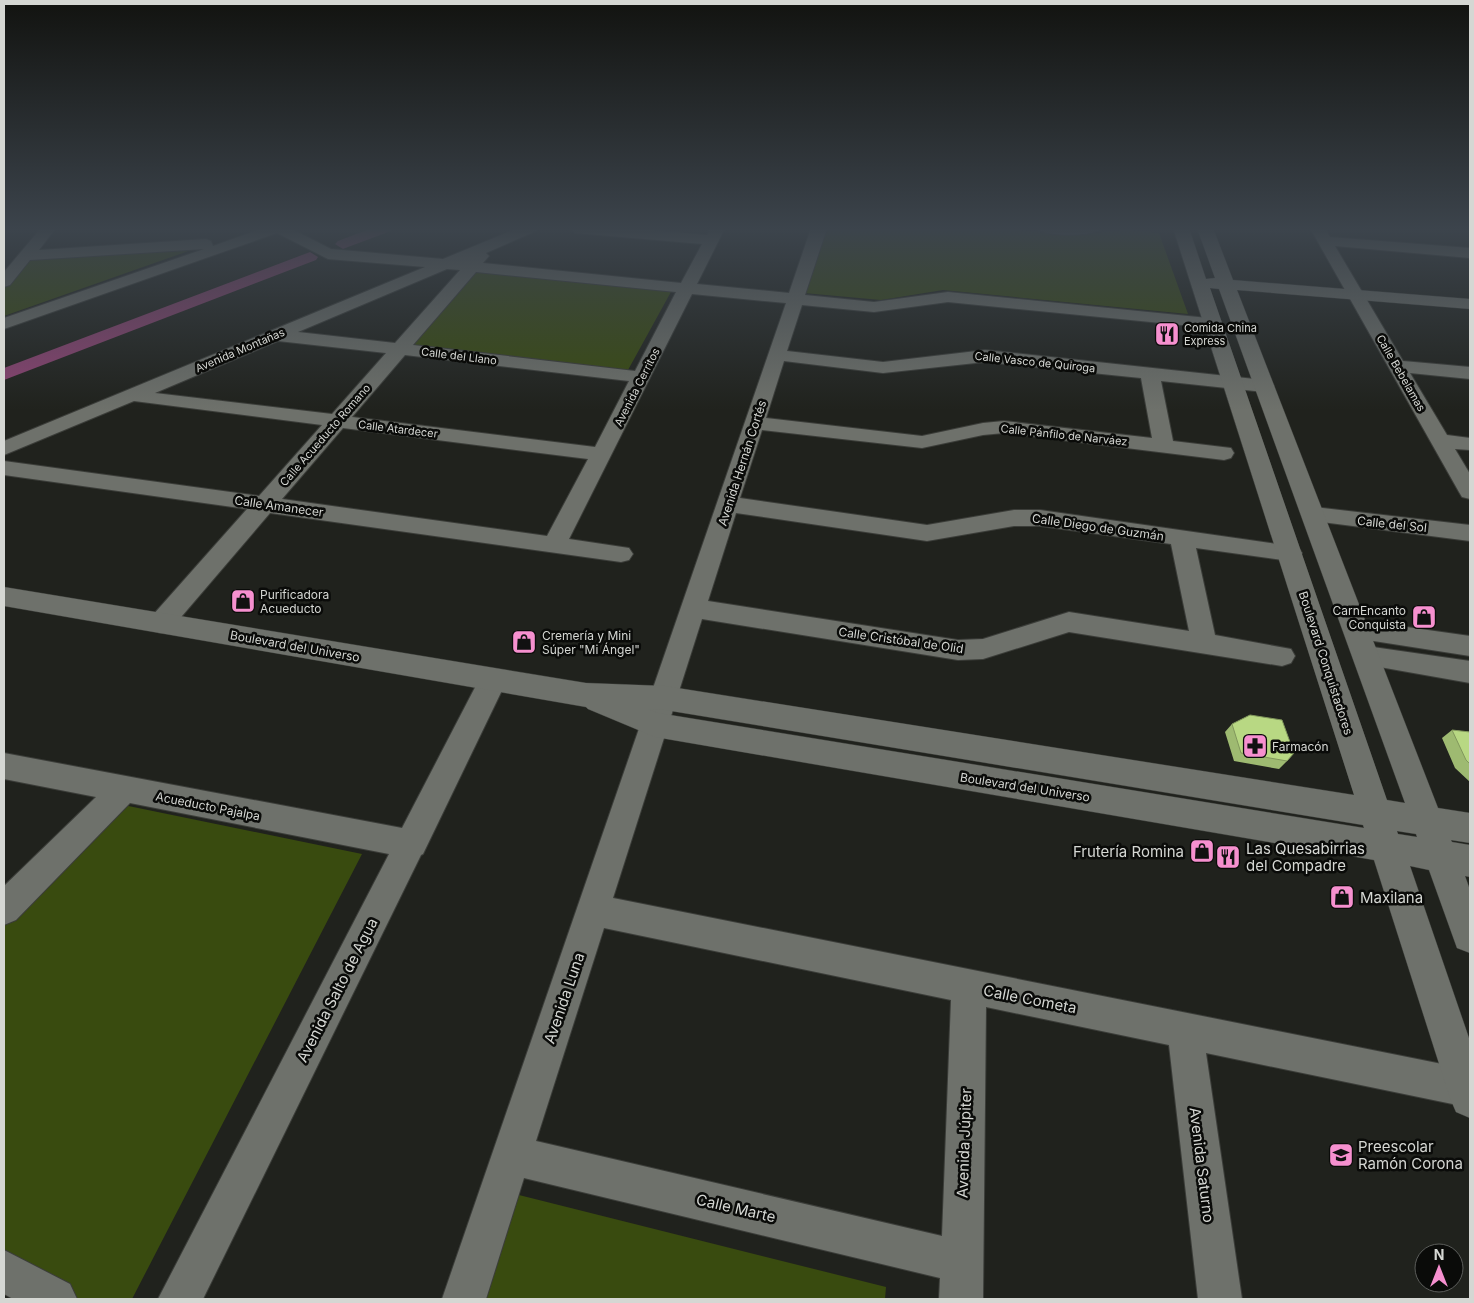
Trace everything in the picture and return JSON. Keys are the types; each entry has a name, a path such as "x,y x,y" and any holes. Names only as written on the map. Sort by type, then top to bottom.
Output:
{"street":[{"path":"4,324 105,289"},
{"name":"Avenida Montañas","path":"4,449 134,396 385,289"},
{"name":"Calle Acueducto Romano","path":"161,624 451,289"},
{"name":"Avenida Cerritos","path":"554,545 688,289"},
{"path":"696,289 880,307 948,297 1212,323"},
{"name":"Avenida Hernán Cortés","path":"660,711 798,289"},
{"name":"Boulevard Conquistadores","path":"1213,289 1212,323 1469,1093"},
{"name":"Boulevard Conquistadores","path":"1214,289 1264,386 1427,820 1456,858 1470,935"},
{"path":"1235,289 1359,299 1470,312"},
{"name":"Calle Bebelamas","path":"1353,289 1470,492"},
{"path":"1359,299 1470,304"},
{"name":"Calle del Llano","path":"276,334 641,378"},
{"name":"Calle Vasco de Quiroga","path":"777,355 886,368 974,356 1264,386"},
{"path":"1398,366 1470,373"},
{"path":"1150,374 1164,446"},
{"name":"Calle Atardecer","path":"134,396 602,454"},
{"name":"Calle Pánfilo de Narváez","path":"756,423 922,442 997,427 1224,453"},
{"path":"1441,441 1470,444"},
{"name":"Calle Amanecer","path":"4,468 620,554"},
{"name":"Calle Diego de Guzmán","path":"728,504 927,533 1027,517 1290,553"},
{"name":"Calle del Sol","path":"1314,515 1470,533"},
{"path":"1182,539 1204,643"},
{"name":"Boulevard del Universo","path":"4,597 586,695 660,711 1387,847 1456,858"},
{"name":"Calle Cristóbal de Olid","path":"694,608 958,650 983,649 1070,622 1282,656"},
{"path":"1357,630 1470,646"},
{"path":"1366,656 1470,672"},
{"name":"Avenida Salto de Agua","path":"180,1299 412,844 493,680"},
{"name":"Boulevard del Universo","path":"660,711 1376,812 1470,828"},
{"name":"Avenida Luna","path":"464,1299 660,711"},
{"name":"Acueducto Pajalpa","path":"4,766 412,844"},
{"path":"4,909 124,790"},
{"name":"Calle Cometa","path":"594,910 1185,1030 1469,1093"},
{"name":"Avenida Júpiter","path":"961,1281 969,986"},
{"name":"Avenida Saturno","path":"1185,1030 1220,1299"},
{"name":"Calle Marte","path":"511,1155 961,1281"},
{"path":"4,1271 55,1299"}],"green space":[{"path":"4,289 81,289 4,316"},
{"path":"457,289 672,290 628,370 410,345"},
{"path":"805,289 1179,289 1188,314 943,290 881,300 804,293"},
{"path":"109,802 362,854 132,1299 67,1299 4,1259 4,909"},
{"path":"491,1188 886,1287 885,1299 453,1299"}],"building":[{"name":"Farmacón","path":"1250,715 1282,720 1294,753 1287,761 1241,753 1232,724"},
{"path":"1452,730 1470,732 1470,764 1466,760"}],"waterway":[{"path":"4,374 227,289"}],"place":[{"name":"Comida China Express","path":"1167,334"},
{"name":"Purificadora Acueducto","path":"243,601"},
{"name":"CarnEncanto Conquista","path":"1424,617"},
{"name":"Cremería y Mini Súper \"Mi Ángel\"","path":"524,642"},
{"name":"Farmacón","path":"1255,746"},
{"name":"Frutería Romina","path":"1202,851"},
{"name":"Las Quesabirrias del Compadre","path":"1228,857"},
{"name":"Maxilana","path":"1342,897"},
{"name":"Preescolar Ramón Corona","path":"1341,1155"}]}
